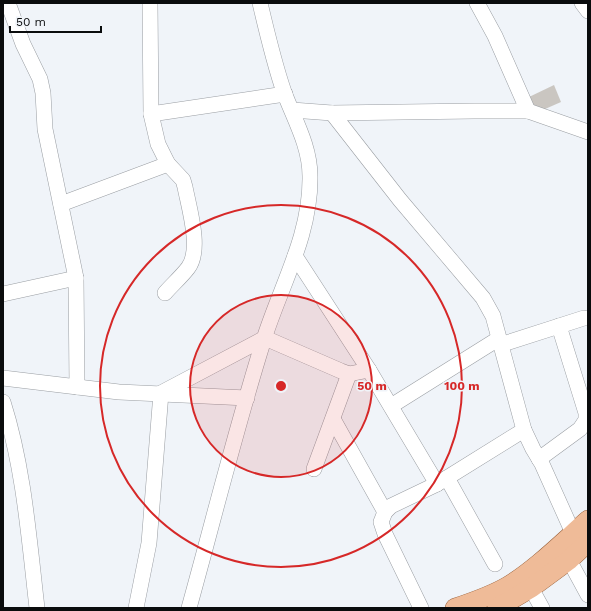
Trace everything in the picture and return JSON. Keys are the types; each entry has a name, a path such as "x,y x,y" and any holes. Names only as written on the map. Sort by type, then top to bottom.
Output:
{"main road":[{"path":"497,608 531,588 578,546 588,520"},
{"path":"455,608 486,598 509,586 528,572 578,546"}],"street":[{"path":"8,3 23,44 40,79 43,93 45,129 76,278 77,388"},
{"path":"150,3 151,114 158,144 168,164 180,176 186,187 194,234 194,252 189,267 165,293"},
{"path":"189,608 265,338 302,237 309,208 310,175 306,150 275,64 260,3"},
{"path":"477,3 495,36 528,111"},
{"path":"582,3 588,11"},
{"path":"151,114 285,94"},
{"path":"292,110 332,113 528,111 588,132"},
{"path":"332,113 400,200 483,298 493,316 524,430 539,459 578,546 588,595"},
{"path":"60,204 168,164"},
{"path":"295,256 495,564"},
{"path":"3,294 76,278"},
{"path":"391,406 499,342 584,318"},
{"path":"539,459 580,430 586,420 586,413 559,326"},
{"path":"265,338 349,374 369,370"},
{"path":"161,393 265,338"},
{"path":"314,469 349,374"},
{"path":"3,378 119,392 247,398"},
{"path":"136,608 149,543 161,393"},
{"path":"3,402 11,426 22,486 37,608"},
{"path":"332,419 384,512"},
{"path":"421,608 380,522 384,512 391,506 442,481 524,430"},
{"path":"531,588 542,608"}],"building":[{"path":"554,85 561,102 536,113 529,97"}]}
